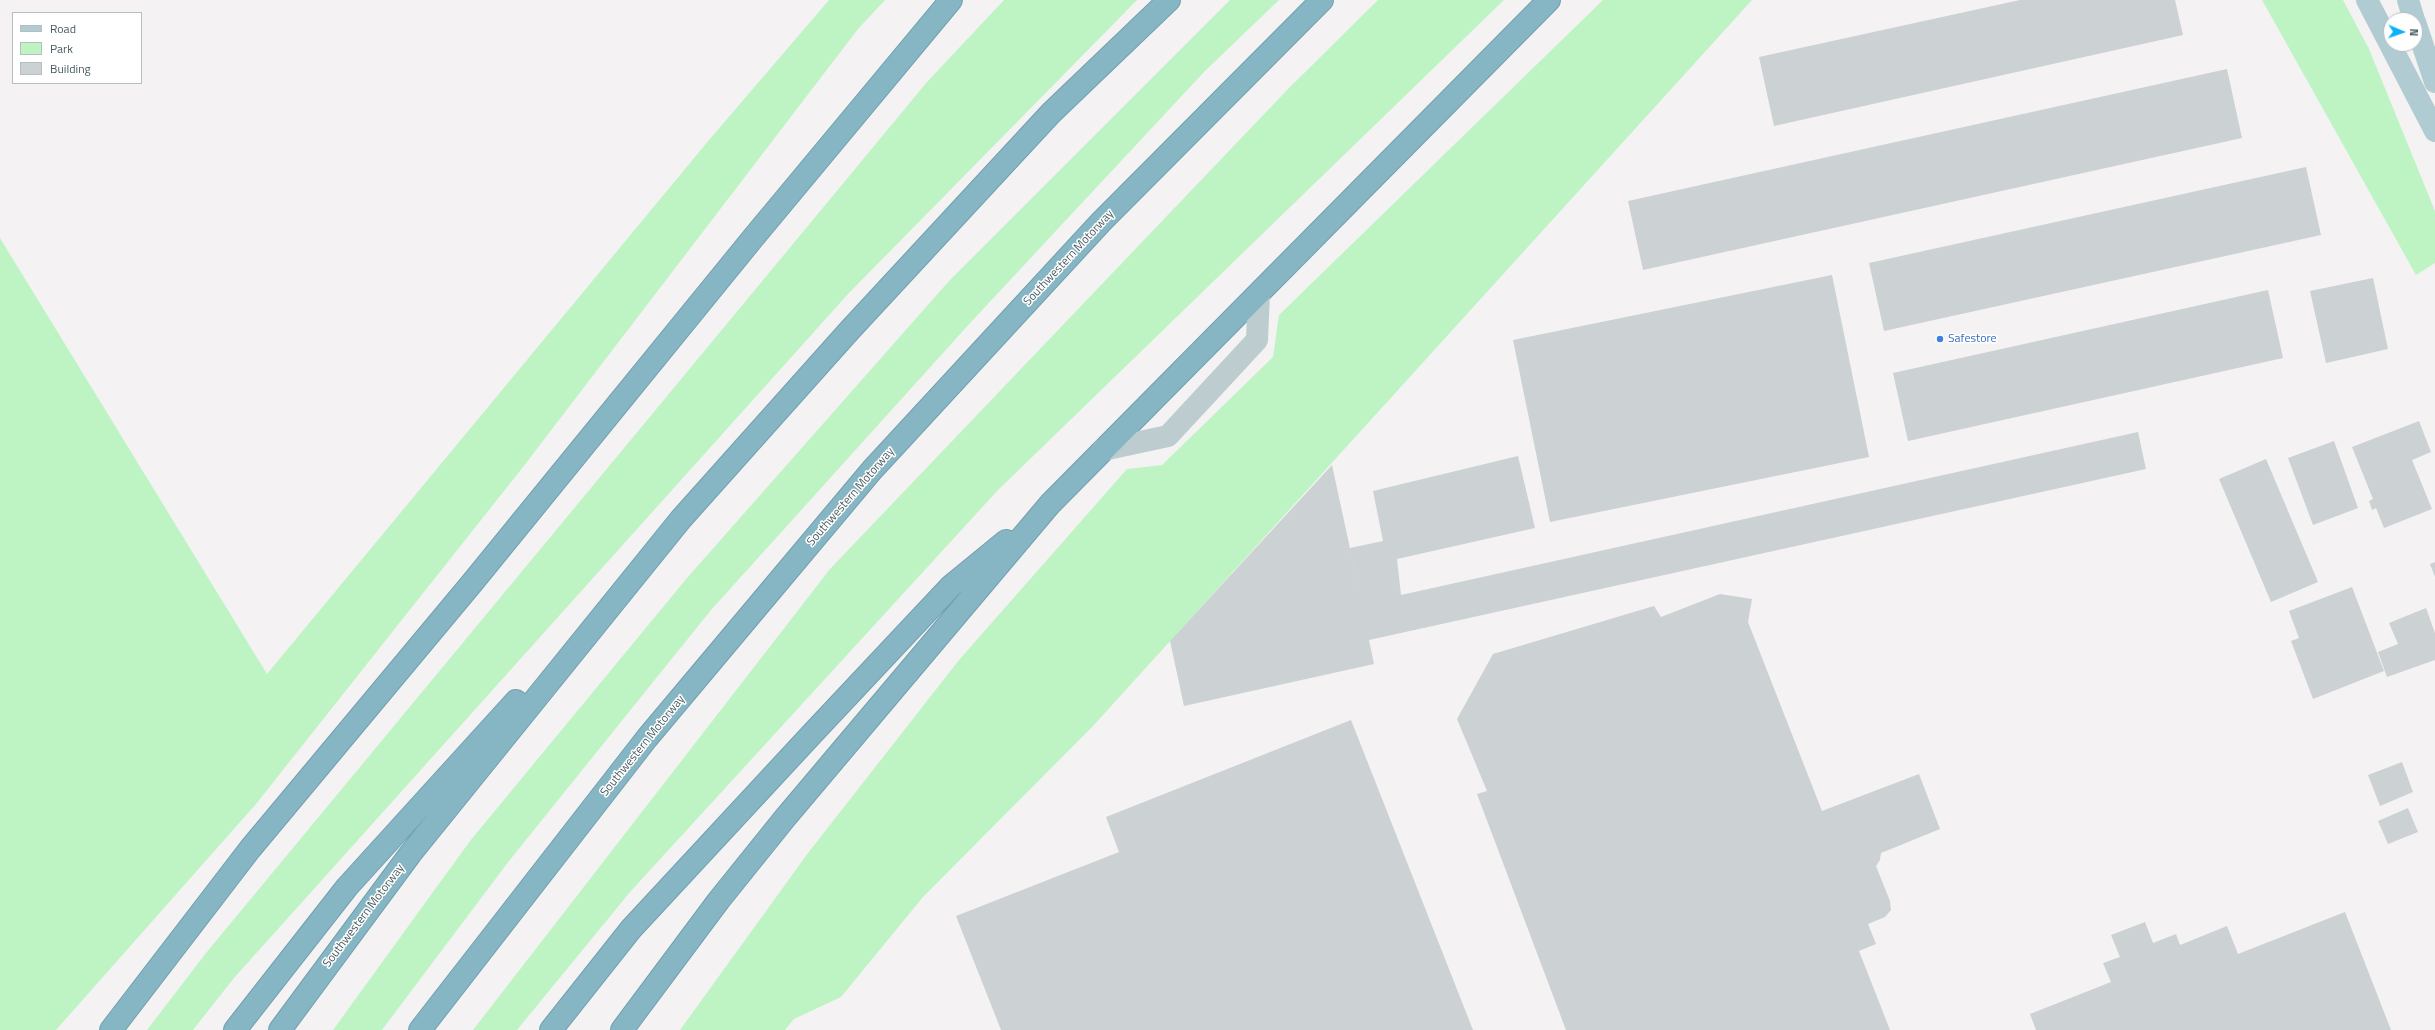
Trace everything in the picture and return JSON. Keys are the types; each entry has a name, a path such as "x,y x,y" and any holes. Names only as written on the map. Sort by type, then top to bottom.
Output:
{"highway":[{"path":"111,1030 250,849 472,583 753,238 952,0"},
{"name":"Southwestern Motorway","path":"280,1030 411,853 681,519 849,330 1051,113 1169,0"},
{"name":"Southwestern Motorway","path":"420,1030 647,738 872,470 1101,222 1322,0"},
{"path":"622,1030 719,900 785,818 1050,504 1549,0"},
{"path":"551,1030 631,929 951,586 1050,504"},
{"path":"235,1030 347,887 681,519"}],"main road":[{"path":"2367,0 2435,131"},
{"path":"2408,0 2412,12"},
{"path":"2423,45 2435,82"}],"lane":[{"path":"1103,450 1168,436 1257,340 1259,293"}],"green space":[{"path":"829,0 885,0 858,29 523,467 256,804 56,1030 0,1030 0,238 267,674 709,140"},
{"path":"1004,0 1137,0 848,294 234,978 193,1030 147,1030 206,953 927,82"},
{"path":"1230,0 1279,0 1205,71 971,322 711,610 509,861 382,1030 333,1030 470,841 687,578 949,281"},
{"path":"1378,0 1504,0 998,490 630,892 517,1030 473,1030 830,569 1289,88"},
{"path":"1603,0 1752,0 1093,726 923,897 841,997 794,1019 785,1030 680,1030 808,853 959,660 1127,469 1162,465 1273,357 1279,315"},
{"path":"2262,0 2343,0 2369,49 2435,211 2435,263 2416,275"}],"building":[{"path":"2020,0 2175,0 2183,35 1774,126 1759,57"},
{"path":"2227,69 2242,138 1643,270 1628,201"},
{"path":"2306,167 2321,235 1884,331 1869,263"},
{"path":"1832,275 1869,457 1550,522 1513,340"},
{"path":"2373,278 2388,349 2326,363 2310,291"},
{"path":"2268,290 2283,358 1908,441 1893,373"},
{"path":"2419,421 2431,452 2412,460 2432,509 2384,528 2376,508 2372,510 2369,501 2373,499 2352,447"},
{"path":"2138,432 2146,469 1369,640 1374,664 1184,706 1170,641 1332,465 1362,604 1350,548 1383,541 1373,491 1518,456 1535,528 1397,559 1401,595"},
{"path":"2334,441 2358,508 2313,525 2288,458"},
{"path":"2266,459 2318,582 2271,602 2219,479"},
{"path":"2435,562 2435,577 2430,564"},
{"path":"2352,587 2384,671 2313,699 2291,641 2299,638 2289,611"},
{"path":"1720,594 1752,599 1748,622 1822,811 1919,774 1940,829 1881,853 1880,860 1876,866 1890,901 1891,910 1885,917 1868,924 1876,944 1859,951 1890,1030 1566,1030 1477,794 1487,791 1457,719 1493,654 1654,606 1661,617"},
{"path":"2426,608 2435,633 2435,660 2387,677 2378,652 2398,644 2389,623"},
{"path":"1351,720 1473,1030 1001,1030 956,916 1119,852 1106,817"},
{"path":"2402,762 2413,792 2380,806 2368,775"},
{"path":"2408,808 2418,832 2388,844 2378,821"},
{"path":"2345,912 2391,1030 2036,1030 2030,1014 2111,982 2103,963 2120,957 2111,935 2145,922 2153,943 2176,934 2180,945 2227,926 2238,954"}],"place":[{"name":"Safestore","path":"1940,339"}]}
